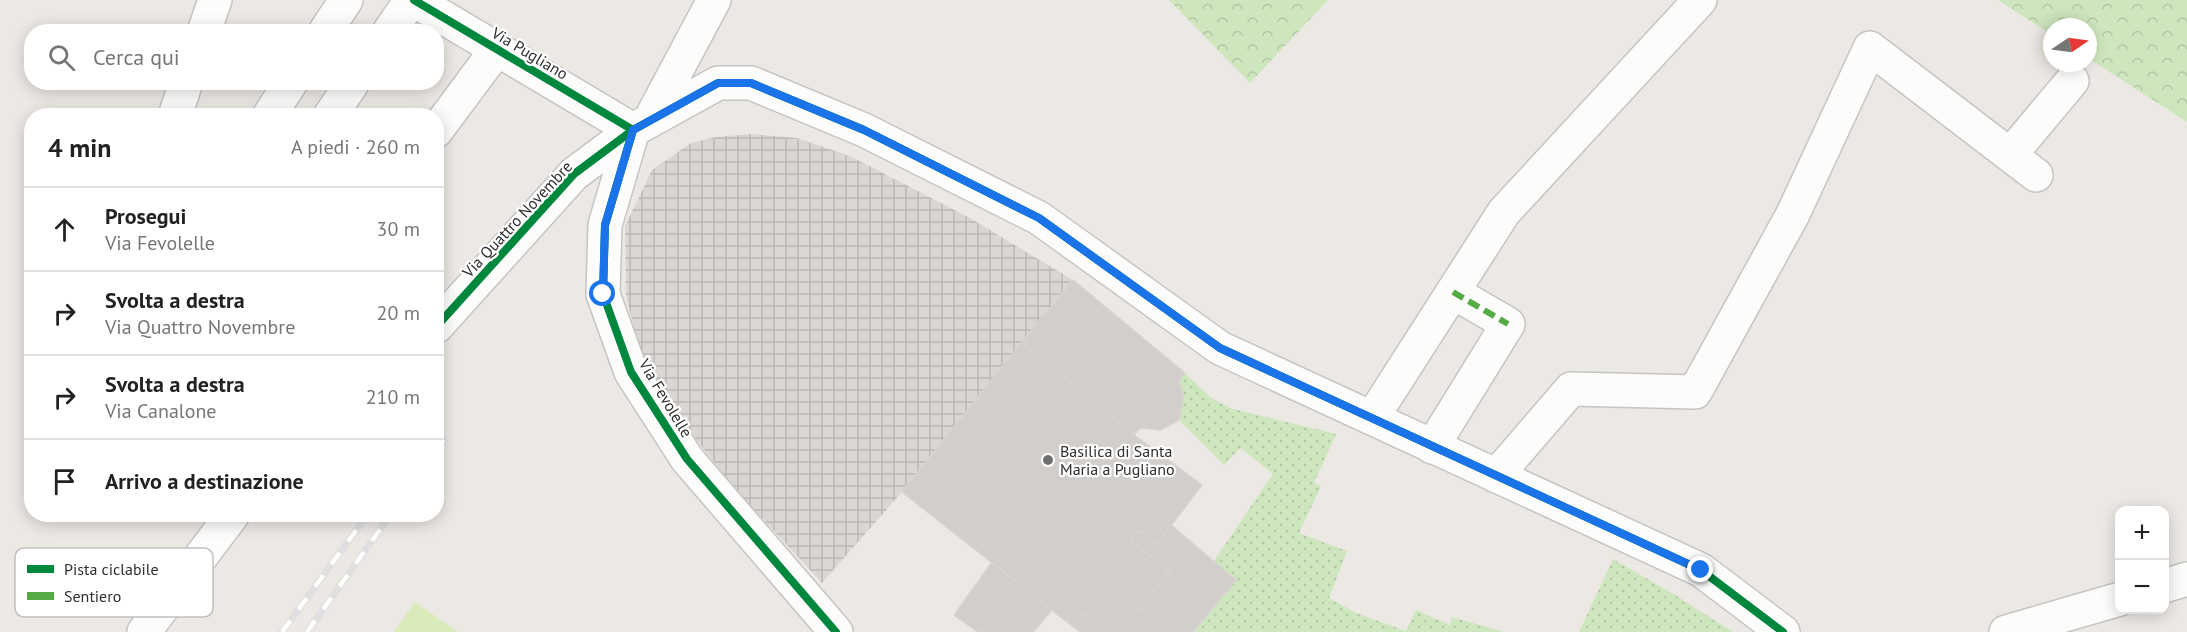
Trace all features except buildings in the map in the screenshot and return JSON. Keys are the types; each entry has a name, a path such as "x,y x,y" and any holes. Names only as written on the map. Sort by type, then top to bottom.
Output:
{"street":[{"path":"207,24 215,0"},
{"path":"330,24 346,0"},
{"path":"395,24 413,0"},
{"name":"Via Pugliano","path":"413,0 497,49 641,125"},
{"path":"641,125 714,0"},
{"path":"1700,0 1504,212 1372,418 1701,570 1783,632"},
{"path":"1496,476 1571,388 1695,392 1793,214 1870,48 2037,175"},
{"path":"444,120 497,49"},
{"path":"2010,154 2072,81"},
{"name":"Via Quattro Novembre","path":"444,318 574,174 641,125 718,83 751,83 864,130 1039,218 1220,348 1372,418"},
{"path":"178,108 183,90"},
{"path":"274,108 286,90"},
{"path":"335,108 348,90"},
{"name":"Via Fevolelle","path":"641,125 605,225 603,294 631,372 687,459 826,626"},
{"path":"1432,447 1508,324 1453,292"},
{"path":"207,548 227,522"},
{"path":"2169,584 2187,579"},
{"path":"2006,632 2115,600"},
{"path":"144,632 155,617"}],"green space":[{"path":"1169,0 1328,0 1250,83"},
{"path":"1998,0 2187,0 2187,122 2097,64 2097,18 2043,18 2043,29"},
{"path":"1185,373 1211,398 1233,409 1336,434 1314,483 1321,486 1299,533 1347,551 1329,598 1356,613 1406,631 1416,610 1450,625 1452,617 1504,632 1193,632 1236,581 1214,561 1273,474 1241,448 1224,465 1179,420 1184,397 1179,381"},
{"path":"1613,559 1675,595 1733,632 1579,632"},
{"path":"415,602 458,632 394,632"}],"shaded area":[{"path":"751,134 797,138 850,156 970,218 1073,280 902,492 822,583 736,490 676,414 640,351 626,296 625,226 652,170 691,143 716,137"}],"railway":[{"path":"282,632 362,522"},
{"path":"307,632 385,522"}],"marked path":[{"path":"1453,292 1508,324"}],"cycle path":[{"path":"414,0 633,130 605,225 603,294 631,372 687,459 836,632"},
{"path":"444,318 574,174 633,130 718,83 751,83 864,130 1039,218 1220,348 1701,570 1783,632"}],"place":[{"name":"Basilica di Santa Maria a Pugliano","path":"1048,460"}],"route":[{"path":"603,294 605,225 633,130 718,83 751,83 864,130 1039,218 1220,348 1701,570"}]}
